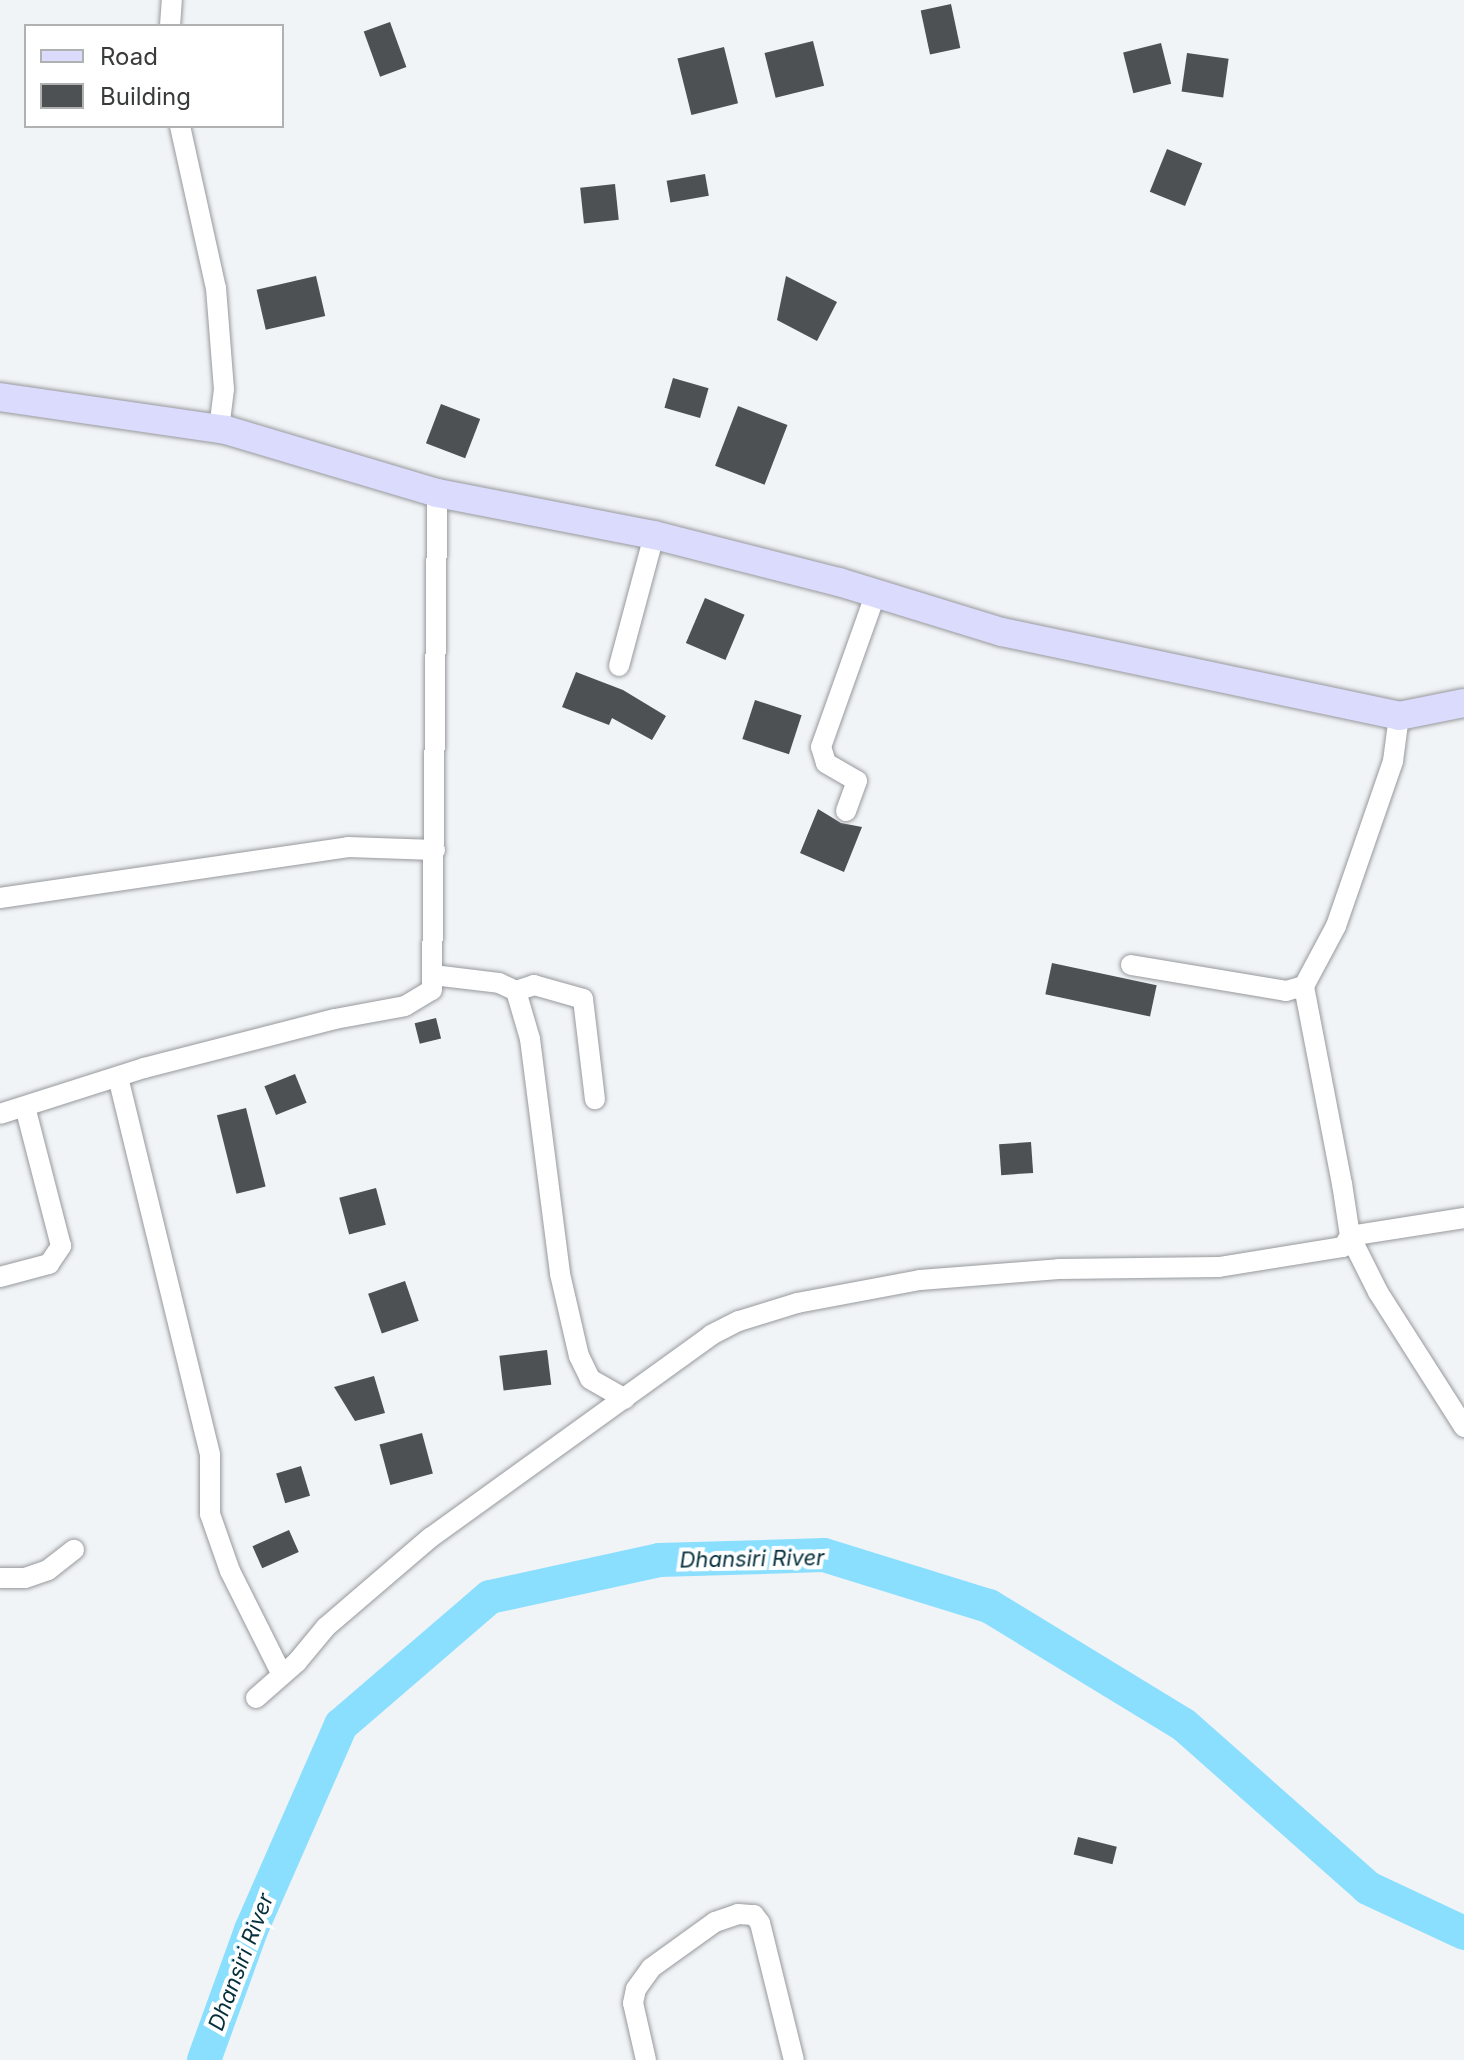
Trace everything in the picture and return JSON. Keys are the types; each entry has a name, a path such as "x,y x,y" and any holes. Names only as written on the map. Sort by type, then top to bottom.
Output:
{"street":[{"path":"170,24 172,0"},
{"path":"180,128 216,288 224,389 219,429"},
{"path":"0,397 219,429 437,493 654,535 1002,632 1399,716 1464,703"},
{"path":"0,1114 118,1077 335,1019 405,1006 432,990 437,493"},
{"path":"619,666 654,535"},
{"path":"846,811 857,781 826,763 821,747 875,595"},
{"path":"1399,716 1393,761 1336,926 1304,986 1322,1060 1350,1236 1378,1292 1464,1427"},
{"path":"0,898 348,847 435,850"},
{"path":"1131,965 1286,991 1304,986"},
{"path":"433,975 499,983 516,991 534,985 583,999 595,1099"},
{"path":"516,991 530,1039 560,1274 579,1356 590,1379 625,1399"},
{"path":"118,1077 210,1455 210,1514 230,1571 282,1675"},
{"path":"0,1277 49,1264 61,1246 25,1107"},
{"path":"256,1698 326,1627 430,1538 711,1335 797,1303 963,1276 1264,1262 1325,1253 1343,1247 1350,1236 1464,1218"},
{"path":"0,1578 25,1578 48,1570 74,1550"},
{"path":"646,2060 633,2003 636,1989 651,1968 715,1922 738,1914 754,1915 760,1923 794,2060"}],"building":[{"path":"951,4 960,48 930,54 921,10"},
{"path":"390,22 406,67 380,77 364,32"},
{"path":"813,41 824,86 776,98 764,53"},
{"path":"1161,43 1171,84 1133,93 1123,52"},
{"path":"724,47 738,103 691,115 677,59"},
{"path":"1187,53 1229,59 1223,97 1182,92"},
{"path":"1167,149 1202,163 1185,206 1150,192"},
{"path":"705,174 709,196 670,202 667,181"},
{"path":"615,184 619,220 584,223 580,188"},
{"path":"316,276 325,316 266,330 257,290"},
{"path":"786,276 837,302 817,341 777,320"},
{"path":"673,378 709,388 700,418 664,408"},
{"path":"441,404 480,419 465,458 426,443"},
{"path":"738,406 787,425 765,485 715,466"},
{"path":"705,598 745,615 725,660 686,643"},
{"path":"576,672 623,690 666,716 652,740 612,718 609,725 562,707"},
{"path":"755,700 802,715 789,754 742,739"},
{"path":"818,809 841,823 862,827 844,872 800,853"},
{"path":"1052,963 1157,985 1150,1017 1045,994"},
{"path":"436,1018 441,1038 420,1044 415,1023"},
{"path":"295,1074 307,1103 276,1115 264,1086"},
{"path":"246,1108 266,1187 236,1194 217,1115"},
{"path":"1031,1142 1033,1173 1001,1175 999,1144"},
{"path":"376,1188 386,1225 349,1235 339,1198"},
{"path":"405,1281 419,1321 382,1333 368,1294"},
{"path":"547,1350 551,1385 504,1391 499,1356"},
{"path":"374,1376 385,1413 355,1421 334,1387"},
{"path":"422,1433 433,1474 390,1485 379,1444"},
{"path":"301,1466 310,1496 285,1503 276,1474"},
{"path":"289,1530 299,1552 262,1568 252,1546"},
{"path":"1078,1837 1117,1847 1112,1864 1074,1854"}],"waterway":[{"name":"Dhansiri River","path":"204,2060 251,1930 341,1725 490,1597 659,1560 824,1555 989,1606 1184,1725 1368,1888 1464,1933"}]}
